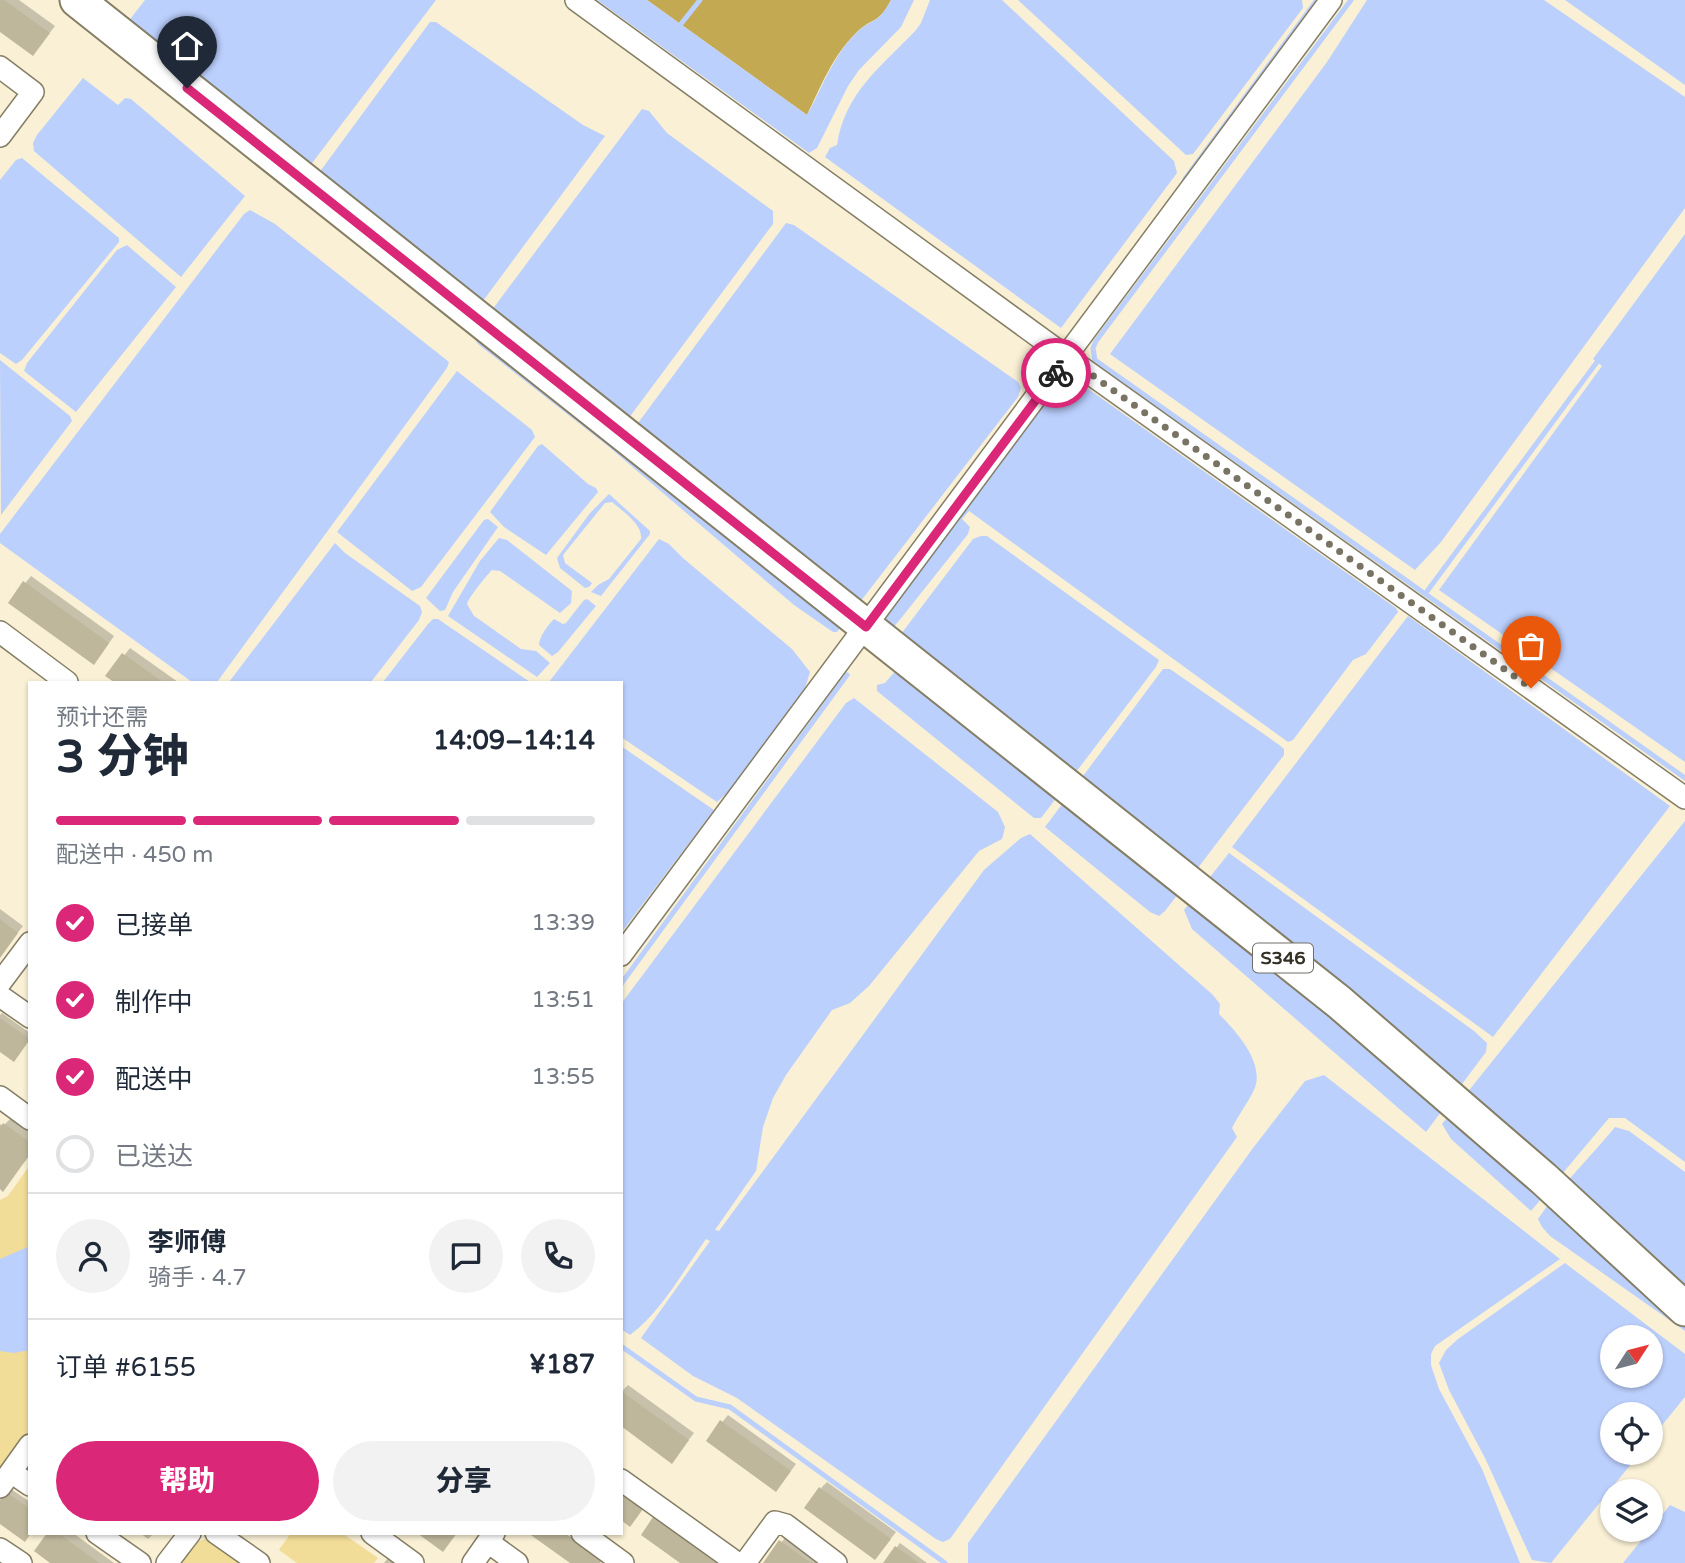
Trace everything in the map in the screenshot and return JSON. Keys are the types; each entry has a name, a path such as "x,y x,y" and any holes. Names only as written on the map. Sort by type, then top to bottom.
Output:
{"main road":[{"name":"S346","path":"77,0 1339,1002 1544,1179 1685,1309"}],"street":[{"path":"576,0 1068,358 1685,799"},
{"path":"623,952 861,623 1068,358 1331,0"},
{"path":"0,67 33,92 0,136"},
{"path":"0,632 66,681"},
{"path":"0,983 28,946"},
{"path":"0,996 28,1016"},
{"path":"0,1097 28,1118"},
{"path":"28,1448 5,1480 28,1485"},
{"path":"623,1480 737,1563"},
{"path":"745,1563 775,1522 786,1525 836,1563"},
{"path":"100,1535 140,1563"},
{"path":"167,1563 188,1535"},
{"path":"219,1535 259,1563"},
{"path":"375,1535 413,1563"},
{"path":"585,1535 623,1563"},
{"path":"472,1563 489,1536 517,1563"},
{"path":"0,1549 21,1563"}],"shaded area":[{"path":"647,0 891,0 878,17 856,33 840,51 807,115"},
{"path":"28,1168 28,1437 0,1477 0,1200 8,1196"},
{"path":"290,1535 345,1535 378,1558 374,1563 297,1563 279,1550"},
{"path":"206,1539 245,1563 181,1563 196,1542"}],"water":[{"path":"145,0 436,0 300,179 287,188 113,51 113,41"},
{"path":"597,0 647,0 807,115 834,62 856,33 878,17 891,0 914,0 901,27 859,70 848,86 817,148 809,153"},
{"path":"930,0 1002,0 1174,161 1177,173 1061,328 825,157 830,148 837,145 841,126 857,95 878,68 916,30"},
{"path":"1018,0 1302,0 1303,8 1193,154 1186,155"},
{"path":"1367,0 1544,0 1685,97 1685,208 1441,542 1415,570 1110,354 1327,62"},
{"path":"1565,0 1685,0 1685,85"},
{"path":"430,22 436,22 583,125 605,136 477,309 456,319 301,201 299,196 313,181"},
{"path":"83,78 118,105 125,98 131,99 245,196 181,277 34,151 33,143 37,135"},
{"path":"642,109 649,111 667,133 773,211 773,224 614,438 624,442 786,223 794,225 1018,382 1021,388 1018,397 837,632 833,632 794,605 608,446 478,344 474,338 477,330"},
{"path":"22,158 119,238 119,242 16,364 0,353 0,180 16,160"},
{"path":"250,210 275,224 449,362 218,681 191,681 0,543 0,534 244,214"},
{"path":"1685,234 1685,762 1439,590 1602,366 1593,359"},
{"path":"127,245 176,287 76,412 24,371 27,363 117,250"},
{"path":"0,360 70,416 72,421 1,515"},
{"path":"1070,367 1076,370 1080,383 1396,608 1398,612 1366,654 1353,660 1293,740 1288,742 969,511 962,519 970,527 968,534 902,617 892,629 871,631"},
{"path":"457,371 532,430 535,437 421,587 412,591 337,532"},
{"path":"542,444 598,492 546,555 504,527 490,512"},
{"path":"609,494 650,531 650,534 601,596 591,592 609,579 641,539 639,528 626,514 612,502 605,503 563,555 565,563 592,583 589,587 585,588 560,568 557,558 590,513"},
{"path":"488,519 498,527 453,592 445,610 440,611 426,598 484,520"},
{"path":"987,536 1159,660 1041,818 1034,818 877,691 877,685 885,683 904,661 898,638 973,539"},
{"path":"499,538 507,540 572,591 571,603 560,613 500,571 492,570 467,604 474,616 521,649 536,651 550,663 537,677 448,616 480,561"},
{"path":"659,539 669,544 792,649 810,672 805,688 727,793 717,802 623,738 623,681 550,681"},
{"path":"335,543 420,606 422,612 419,620 372,681 230,681"},
{"path":"587,599 596,606 552,656 539,645 544,631 554,619 566,623"},
{"path":"1408,616 1670,806 1493,1037 1232,847"},
{"path":"433,619 438,619 529,681 384,681"},
{"path":"1163,669 1170,669 1278,744 1284,749 1284,755 1159,916 1150,912 1045,827"},
{"path":"854,698 998,812 1005,827 1002,839 979,851 869,986 850,1003 832,1010 773,1098 763,1127 756,1171 715,1230 719,1231 984,870 1021,838 1030,834 1213,995 1220,1004 1219,1014 1247,1049 1256,1070 1254,1090 1232,1128 1237,1137 950,1539 943,1542 737,1398 693,1376 641,1338 710,1241 706,1239 662,1303 642,1325 630,1335 623,1330 623,1001 846,703"},
{"path":"623,747 714,810 623,930"},
{"path":"1685,821 1685,1162 1625,1118 1609,1118 1531,1211 1451,1139 1442,1124"},
{"path":"1229,853 1487,1043 1486,1052 1426,1132 1192,929 1184,910"},
{"path":"1324,1075 1560,1259 1435,1346 1431,1354 1431,1365 1439,1389 1482,1469 1520,1563 968,1563 968,1543 1253,1148 1305,1081"},
{"path":"1615,1127 1629,1131 1685,1172 1685,1331 1550,1236 1538,1219"},
{"path":"28,1247 28,1350 14,1353 0,1351 0,1259"},
{"path":"1565,1263 1647,1325 1600,1325 1600,1388 1663,1388 1663,1337 1685,1354 1685,1397 1663,1424 1663,1402 1600,1402 1600,1465 1630,1465 1619,1479 1600,1479 1600,1502 1551,1563 1532,1560 1485,1458 1449,1390 1439,1363 1446,1350"},
{"path":"1670,1505 1685,1512 1685,1563 1623,1563 1640,1542 1663,1542 1663,1514"}],"building":[{"path":"0,0 4,0 50,33 33,56 0,32"},
{"path":"23,581 109,643 94,665 8,603"},
{"path":"122,653 162,681 112,681 105,676"},
{"path":"0,919 18,933 0,958"},
{"path":"0,1018 28,1038 28,1042 14,1062 0,1052"},
{"path":"3,1123 28,1141 28,1157 3,1192 0,1189 0,1128"},
{"path":"623,1392 689,1440 672,1464 623,1427"},
{"path":"720,1420 791,1471 776,1492 706,1441"},
{"path":"819,1487 891,1539 875,1560 804,1508"},
{"path":"6,1492 28,1508 30,1535 25,1542 0,1524 0,1500"},
{"path":"623,1494 643,1509 630,1527 623,1522"},
{"path":"653,1517 716,1563 680,1563 641,1535"},
{"path":"46,1535 61,1535 99,1563 50,1563 34,1551"},
{"path":"420,1535 456,1535 443,1552"},
{"path":"531,1535 568,1535 602,1560 600,1563 570,1563"},
{"path":"779,1540 811,1563 763,1563"},
{"path":"895,1546 919,1563 883,1563"}],"waterway":[{"path":"681,24 700,0"},
{"path":"1185,179 1317,0"},
{"path":"1351,0 1096,341 1093,348 1095,360 1685,778"},
{"path":"1425,594 1597,362"},
{"path":"623,981 847,675"},
{"path":"623,1347 696,1399 730,1407 945,1563"}],"way so far":[{"path":"1056,373 1068,358 1531,688"}],"route":[{"path":"187,88 866,627 1056,373"}]}
